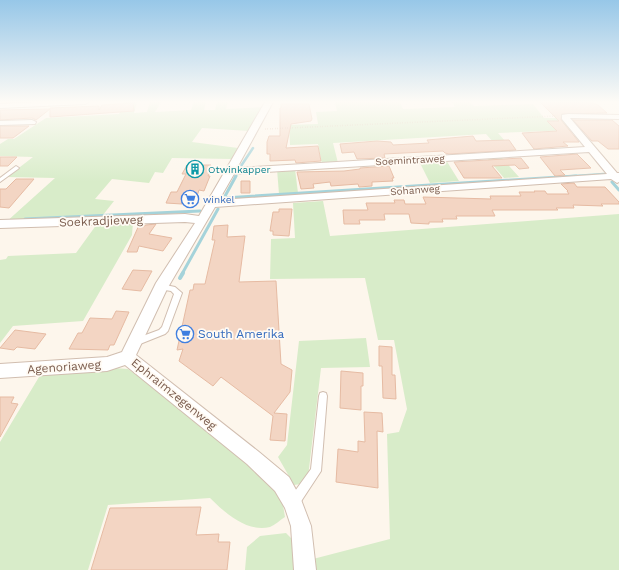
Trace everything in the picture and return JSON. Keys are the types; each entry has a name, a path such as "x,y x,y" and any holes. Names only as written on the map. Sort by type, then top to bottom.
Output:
{"street":[{"name":"Ephraimzegenweg","path":"255,129 203,220 161,287 127,357 253,458 282,484 293,504 301,526 305,570"},
{"path":"576,129 591,149 617,178"},
{"name":"Soemintraweg","path":"230,171 591,149"},
{"name":"Sohanweg","path":"212,204 617,178"},
{"name":"Soekradjieweg","path":"0,224 185,218 203,220"},
{"name":"Agenoriaweg","path":"0,371 107,364 127,357"}],"lane":[{"path":"0,180 16,168"},
{"path":"135,342 159,335 165,329 178,293 173,289 161,287"},
{"path":"293,504 316,471 322,396"}],"path":[{"path":"255,129 265,129"}],"green space":[{"path":"30,129 202,129 192,142 238,148 232,159 172,158 163,173 155,172 149,183 112,179 95,199 114,201 99,220 5,223 55,178 7,177 33,157 0,156 0,144 8,139 14,139"},
{"path":"211,129 250,129 249,131"},
{"path":"289,129 571,129 572,130 498,133 515,152 503,153 486,134 333,143 338,163 322,164 318,144 290,145"},
{"path":"502,158 519,177 504,178 488,159"},
{"path":"446,160 459,181 430,183 419,161"},
{"path":"277,169 295,169 298,193 279,194"},
{"path":"323,201 330,236 619,214 619,570 313,570 313,559 390,539 387,434 399,432 407,409 394,340 378,340 365,278 270,279 271,239 295,238 293,203"},
{"path":"133,222 132,235 83,321 13,326 0,343 0,260 6,259 8,256 76,253 97,224"},
{"path":"366,338 370,367 321,368 308,477 301,484 294,485 278,457 287,445 299,341"},
{"path":"114,368 128,369 155,388 272,484 282,499 285,517 270,527 253,527 229,515 210,498 108,505 88,570 0,570 0,442 42,372"},
{"path":"286,533 293,540 295,570 245,570 247,547 260,536"}],"building":[{"path":"0,129 26,129 13,138 0,138"},
{"path":"280,129 290,129 286,148 318,146 321,161 296,163 295,160 270,161 270,154 267,154 267,142 269,136 280,136"},
{"path":"555,129 568,129 579,142 563,142 568,146 534,149 522,133 557,131"},
{"path":"581,129 619,129 619,149 608,149 598,141 592,141"},
{"path":"473,136 476,141 509,140 516,150 449,154 443,151 384,154 385,158 357,159 354,152 342,153 340,144 377,141 391,142 393,145 429,143 427,140"},
{"path":"577,154 591,168 560,170 565,175 555,176 540,157"},
{"path":"0,157 17,157 8,166 0,166"},
{"path":"521,158 529,168 519,169 515,165 492,166 502,178 464,178 454,162"},
{"path":"187,165 211,165 210,168 212,168 208,176 210,176 204,191 199,190 197,196 182,197 182,204 166,203 171,192 177,192 186,174 182,174"},
{"path":"389,166 394,178 392,178 393,181 372,182 372,186 359,187 358,184 331,186 330,182 313,184 314,188 301,189 297,172 344,171 360,168"},
{"path":"16,179 34,179 9,208 0,207 0,189 6,189"},
{"path":"241,181 250,181 250,193 241,193"},
{"path":"574,183 577,187 605,187 619,202 619,204 601,204 603,206 573,205 574,208 556,208 558,210 492,210 495,216 456,216 457,219 442,219 443,222 429,222 429,224 411,223 409,214 384,214 385,220 359,220 360,224 344,224 343,210 368,210 366,203 395,203 394,200 404,200 405,204 426,204 423,197 491,199 490,196 521,196 519,192 535,192 534,191 545,191 547,194 569,194 561,184"},
{"path":"279,209 292,209 289,236 273,235 273,231 270,231 273,212 279,212"},
{"path":"156,224 149,234 172,238 163,251 139,246 137,252 127,252 139,225 144,226"},
{"path":"228,225 227,237 245,236 239,282 276,281 281,364 292,370 290,392 274,413 287,414 285,441 270,440 273,416 221,377 213,386 179,361 183,349 177,350 190,290 193,290 194,284 205,284 215,240 212,240 214,226"},
{"path":"133,270 152,271 141,291 122,289"},
{"path":"116,311 129,312 114,345 110,345 108,350 69,349 78,333 82,333 90,318 112,319"},
{"path":"15,330 46,334 35,349 17,347 14,350 0,348"},
{"path":"379,346 392,347 392,375 395,375 396,399 383,398 382,366 379,366"},
{"path":"341,371 363,373 363,386 361,386 361,410 340,408"},
{"path":"0,397 14,397 11,403 18,404 0,437"},
{"path":"364,412 382,413 383,432 377,431 378,488 336,482 338,449 358,452 358,441 365,442"},
{"path":"201,507 196,535 219,534 218,542 230,542 227,570 91,570 110,508"}],"waterway":[{"path":"241,166 253,148"},
{"path":"560,177 604,174"},
{"path":"236,176 224,198 560,177"},
{"path":"560,177 576,176"},
{"path":"612,182 619,190"},
{"path":"182,274 218,209"},
{"path":"25,219 200,211"},
{"path":"180,278 183,273"}],"place":[{"name":"Otwinkapper","path":"195,169"},
{"name":"winkel","path":"190,199"},
{"name":"South Amerika","path":"185,334"}]}
